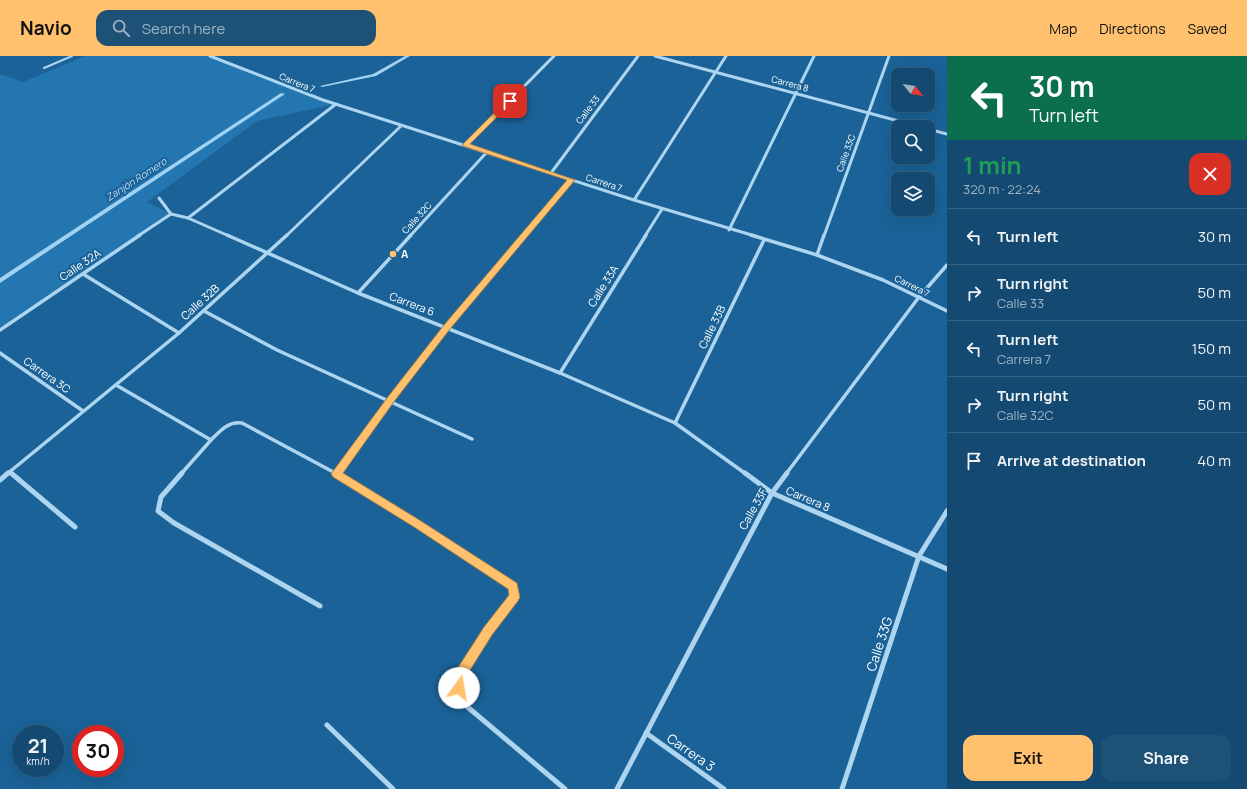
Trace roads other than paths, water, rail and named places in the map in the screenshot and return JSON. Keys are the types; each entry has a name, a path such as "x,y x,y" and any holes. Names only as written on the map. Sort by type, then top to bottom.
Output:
{"street":[{"name":"Carrera 7","path":"210,56 336,104 401,126 466,145 729,230 817,255 883,280 947,311"},
{"path":"466,145 554,56"},
{"name":"Calle 33","path":"551,173 638,56"},
{"name":"Carrera 8","path":"655,56 892,120"},
{"path":"634,200 726,56"},
{"path":"729,230 814,56"},
{"name":"Calle 33C","path":"817,255 889,56"},
{"path":"188,218 336,104"},
{"name":"Calle 32B","path":"0,480 204,311 268,254 401,126"},
{"path":"935,131 947,134"},
{"name":"Calle 32C","path":"358,293 487,152"},
{"path":"336,474 447,327 572,180"},
{"path":"159,198 171,214"},
{"name":"Calle 33A","path":"560,373 662,209"},
{"name":"Carrera 6","path":"171,214 188,218 358,293 560,373 675,423"},
{"name":"Calle 32A","path":"0,330 171,214"},
{"name":"Calle 33B","path":"675,423 764,240"},
{"name":"Calle 33F","path":"617,789 772,493 919,297 947,265"},
{"path":"83,274 179,333"},
{"path":"204,311 277,350 472,439"},
{"name":"Carrera 3C","path":"0,353 83,412"},
{"path":"116,385 211,440"},
{"path":"320,606 174,523 158,510 161,498 211,440 230,423 236,421 242,423 336,474 418,524 514,586 514,597 488,631 461,673 459,688 464,704 565,789"},
{"name":"Carrera 8","path":"675,423 772,493 947,569"},
{"path":"10,472 75,528"},
{"name":"Calle 33G","path":"842,789 919,556 947,511"},
{"path":"327,725 393,789"},
{"name":"Carrera 3","path":"646,733 724,789"}],"lane":[{"path":"44,68 72,56"}],"waterway":[{"name":"Zanjón Romero","path":"322,86 374,75 408,56"},
{"name":"Zanjón Romero","path":"0,281 283,94"}],"place":[{"name":"A","path":"393,254"}]}
